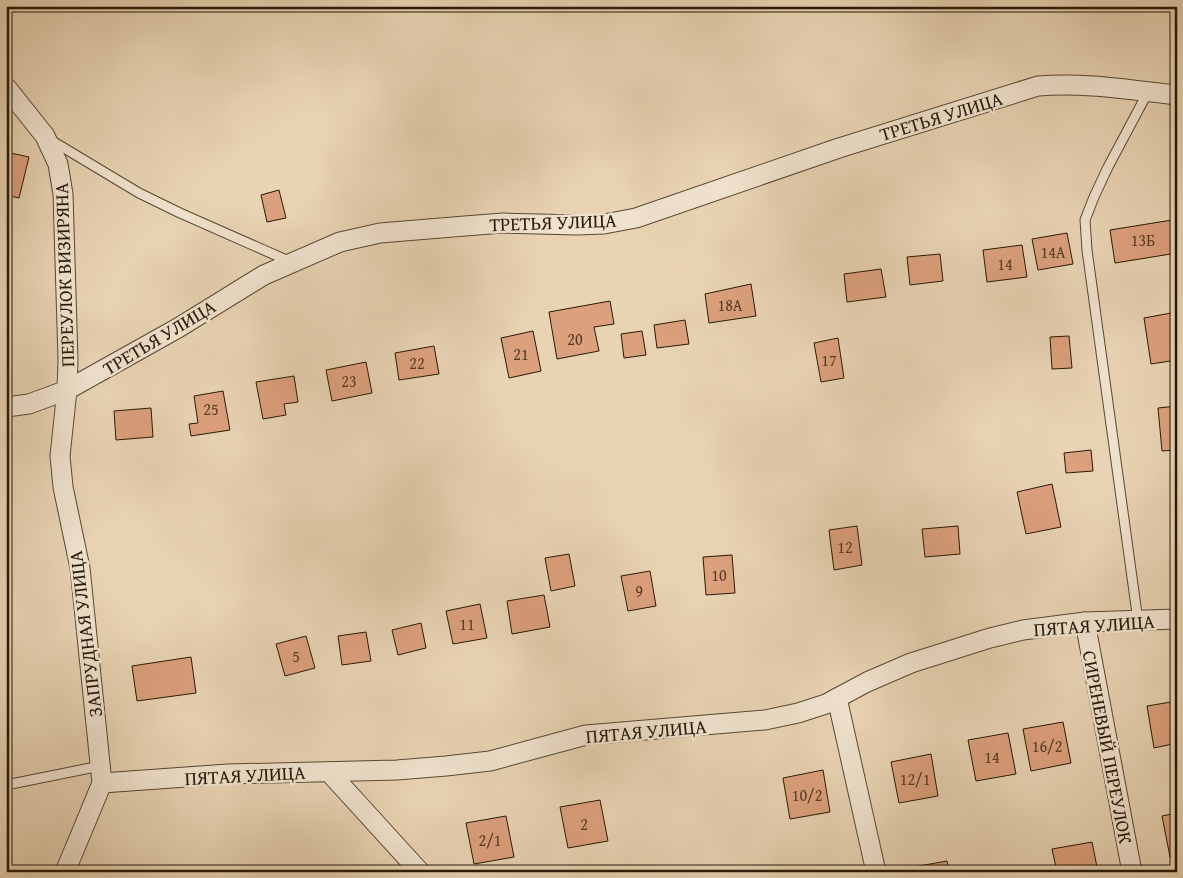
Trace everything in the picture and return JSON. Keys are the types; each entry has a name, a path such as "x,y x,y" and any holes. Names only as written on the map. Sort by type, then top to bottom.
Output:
{"street":[{"name":"ТРЕТЬЯ УЛИЦА","path":"6,408 29,404 67,390 178,328 264,275 340,242 380,233 503,223 604,224 636,218 839,148 1038,86 1065,84 1177,95"},
{"name":"ПЕРЕУЛОК ВИЗИРЯНА","path":"6,87 45,136 58,164 63,194 68,360 67,390"},
{"path":"6,106 25,110"},
{"name":"ЗАПРУДНАЯ УЛИЦА","path":"65,872 101,774 80,568 63,487 60,456 67,390"},
{"name":"ПЯТАЯ УЛИЦА","path":"101,774 228,774 397,770 490,761 586,735 765,720 798,713 826,704 911,662 1023,630 1085,622 1177,619"},
{"name":"СИРЕНЕВЫЙ ПЕРЕУЛОК","path":"1085,622 1132,872"},
{"path":"837,698 876,872"},
{"path":"329,772 420,872"}],"lane":[{"path":"1138,621 1087,250 1085,220 1108,167 1148,92"},
{"path":"45,136 139,193 291,262"},
{"path":"6,785 101,774"}],"building":[{"path":"6,152 29,157 19,198 6,195"},
{"path":"279,190 286,218 267,222 261,195"},
{"path":"1172,220 1177,253 1115,263 1110,230"},
{"path":"1067,233 1073,264 1038,270 1032,239"},
{"path":"1022,245 1027,277 987,282 983,250"},
{"path":"940,254 943,281 910,285 907,257"},
{"path":"881,269 886,297 847,302 844,274"},
{"path":"751,284 756,316 709,323 705,294"},
{"path":"610,301 614,324 594,327 599,351 557,359 549,312"},
{"path":"1171,313 1177,360 1151,364 1144,318"},
{"path":"685,320 689,344 657,348 654,325"},
{"path":"533,331 541,371 509,378 501,338"},
{"path":"642,331 646,355 624,358 621,334"},
{"path":"1069,336 1072,368 1052,369 1050,337"},
{"path":"838,338 844,378 821,382 814,343"},
{"path":"434,346 439,374 399,380 395,353"},
{"path":"366,362 372,393 332,401 326,370"},
{"path":"294,376 298,402 284,404 286,415 263,419 256,382"},
{"path":"223,391 230,430 191,436 189,424 198,423 194,396"},
{"path":"1177,406 1177,450 1162,451 1158,408"},
{"path":"151,408 153,437 116,440 114,411"},
{"path":"1091,450 1093,471 1066,473 1064,453"},
{"path":"1052,484 1061,527 1026,534 1017,492"},
{"path":"857,526 862,565 834,570 829,530"},
{"path":"958,526 960,554 925,557 922,529"},
{"path":"569,554 575,586 551,591 545,558"},
{"path":"732,555 735,593 706,595 703,557"},
{"path":"650,571 656,606 628,611 621,576"},
{"path":"544,595 550,627 512,634 507,601"},
{"path":"480,604 487,638 453,644 446,611"},
{"path":"421,623 426,648 398,655 392,630"},
{"path":"366,632 371,661 342,665 338,636"},
{"path":"306,636 315,668 285,676 276,644"},
{"path":"191,657 196,693 137,701 132,666"},
{"path":"1177,701 1177,743 1154,748 1147,706"},
{"path":"1063,722 1071,763 1031,771 1023,729"},
{"path":"1008,733 1016,774 976,781 968,740"},
{"path":"931,754 938,796 899,803 891,762"},
{"path":"823,770 830,812 790,819 783,778"},
{"path":"600,800 608,841 568,848 560,807"},
{"path":"1177,813 1177,856 1170,857 1162,816"},
{"path":"506,816 514,857 474,864 466,823"},
{"path":"1092,842 1098,872 1057,872 1052,849"},
{"path":"947,861 949,872 908,872 908,868"}]}
